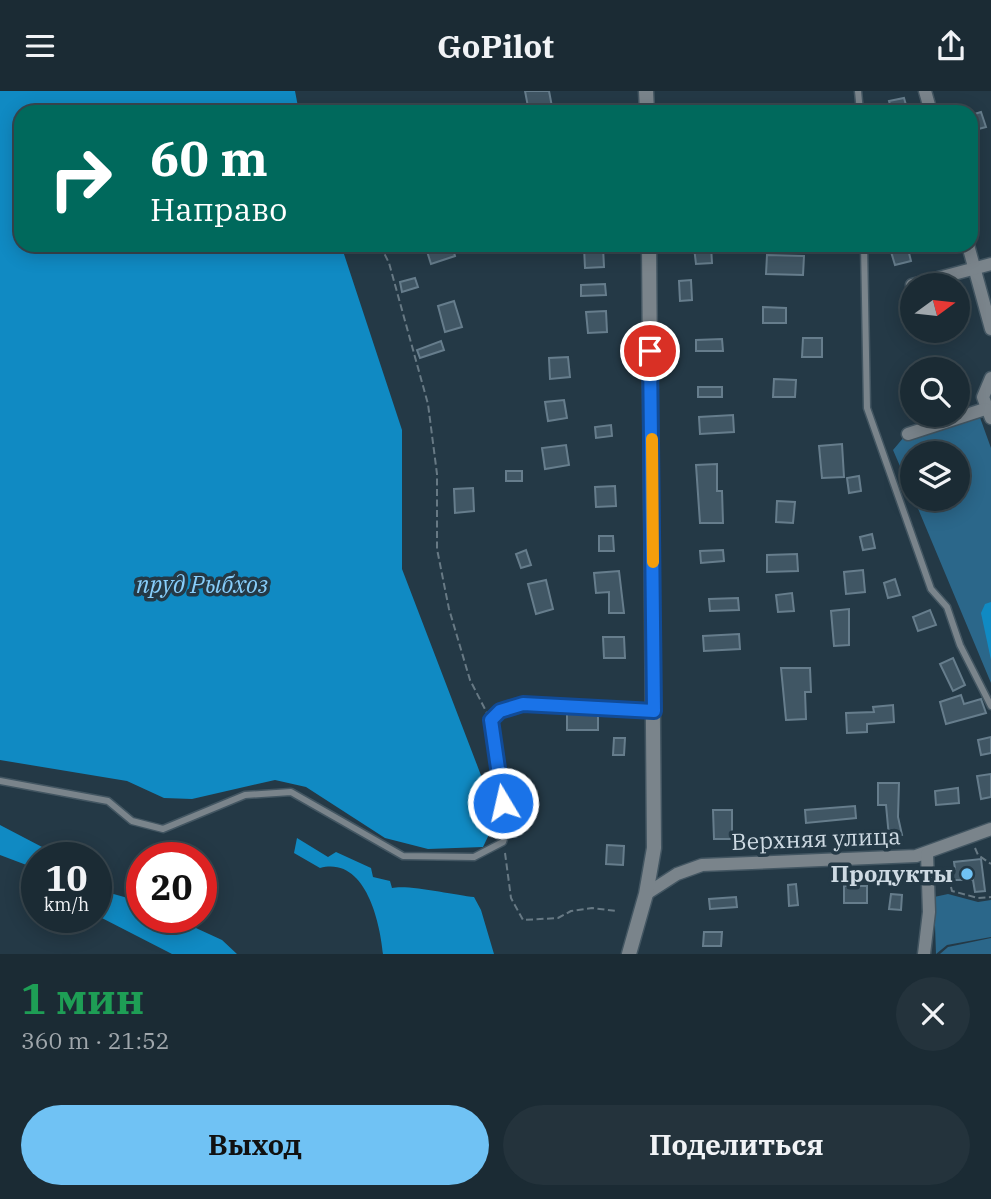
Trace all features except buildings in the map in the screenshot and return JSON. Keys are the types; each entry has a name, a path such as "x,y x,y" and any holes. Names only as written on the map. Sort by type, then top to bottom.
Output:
{"street":[{"path":"629,954 646,894 654,848 649,252"},
{"path":"970,252 991,329"},
{"path":"958,273 991,264"},
{"path":"908,434 988,413 983,397 991,378"},
{"name":"Верхняя улица","path":"646,894 677,874 702,865 927,854 991,829"},
{"path":"924,954 929,912 927,854"}],"lane":[{"path":"864,252 867,408 932,589 947,607 960,645 991,706"},
{"path":"0,781 108,801 132,821 163,829 245,795 291,792 403,856 474,857 503,842 507,829 491,720 500,711 523,704 654,711"}],"path":[{"path":"384,252 389,263 428,404 437,474 437,549 449,609 470,680 491,720"},
{"path":"970,838 978,855 991,864"},
{"path":"503,842 511,898 523,920 558,919 571,911 592,908 616,911"},
{"path":"951,887 952,891 978,898 991,897"}],"shaded area":[{"path":"978,412 991,448 991,683 919,511 970,511 970,441 901,441 904,437 934,427 970,427 970,415"},
{"path":"900,442 900,466 893,450"},
{"path":"948,894 978,902 991,900 991,937 947,945 936,954 934,897"},
{"path":"991,938 991,954 940,954 948,947"}],"water":[{"name":"пруд Рыбхоз","path":"0,91 295,91 298,105 14,105 14,252 343,252 402,430 402,569 487,791 492,828 483,847 428,849 385,838 306,787 275,780 192,799 164,798 127,781 0,760"},
{"path":"991,602 991,660 981,613 985,604"},
{"path":"0,825 33,842 21,842 21,863 0,855"},
{"path":"297,838 328,857 336,852 371,868 373,877 390,881 392,888 474,897 481,910 494,954 383,954 374,910 359,882 349,872 336,867 320,868 294,853"},
{"path":"112,894 126,898 126,930 112,923"},
{"path":"131,933 207,933 222,940 237,954 172,954"}],"slow traffic":[{"path":"652,439 653,562"}],"place":[{"name":"Продукты","path":"967,874"}],"route":[{"path":"503,803 491,720 500,711 523,704 654,711 650,351"}]}
